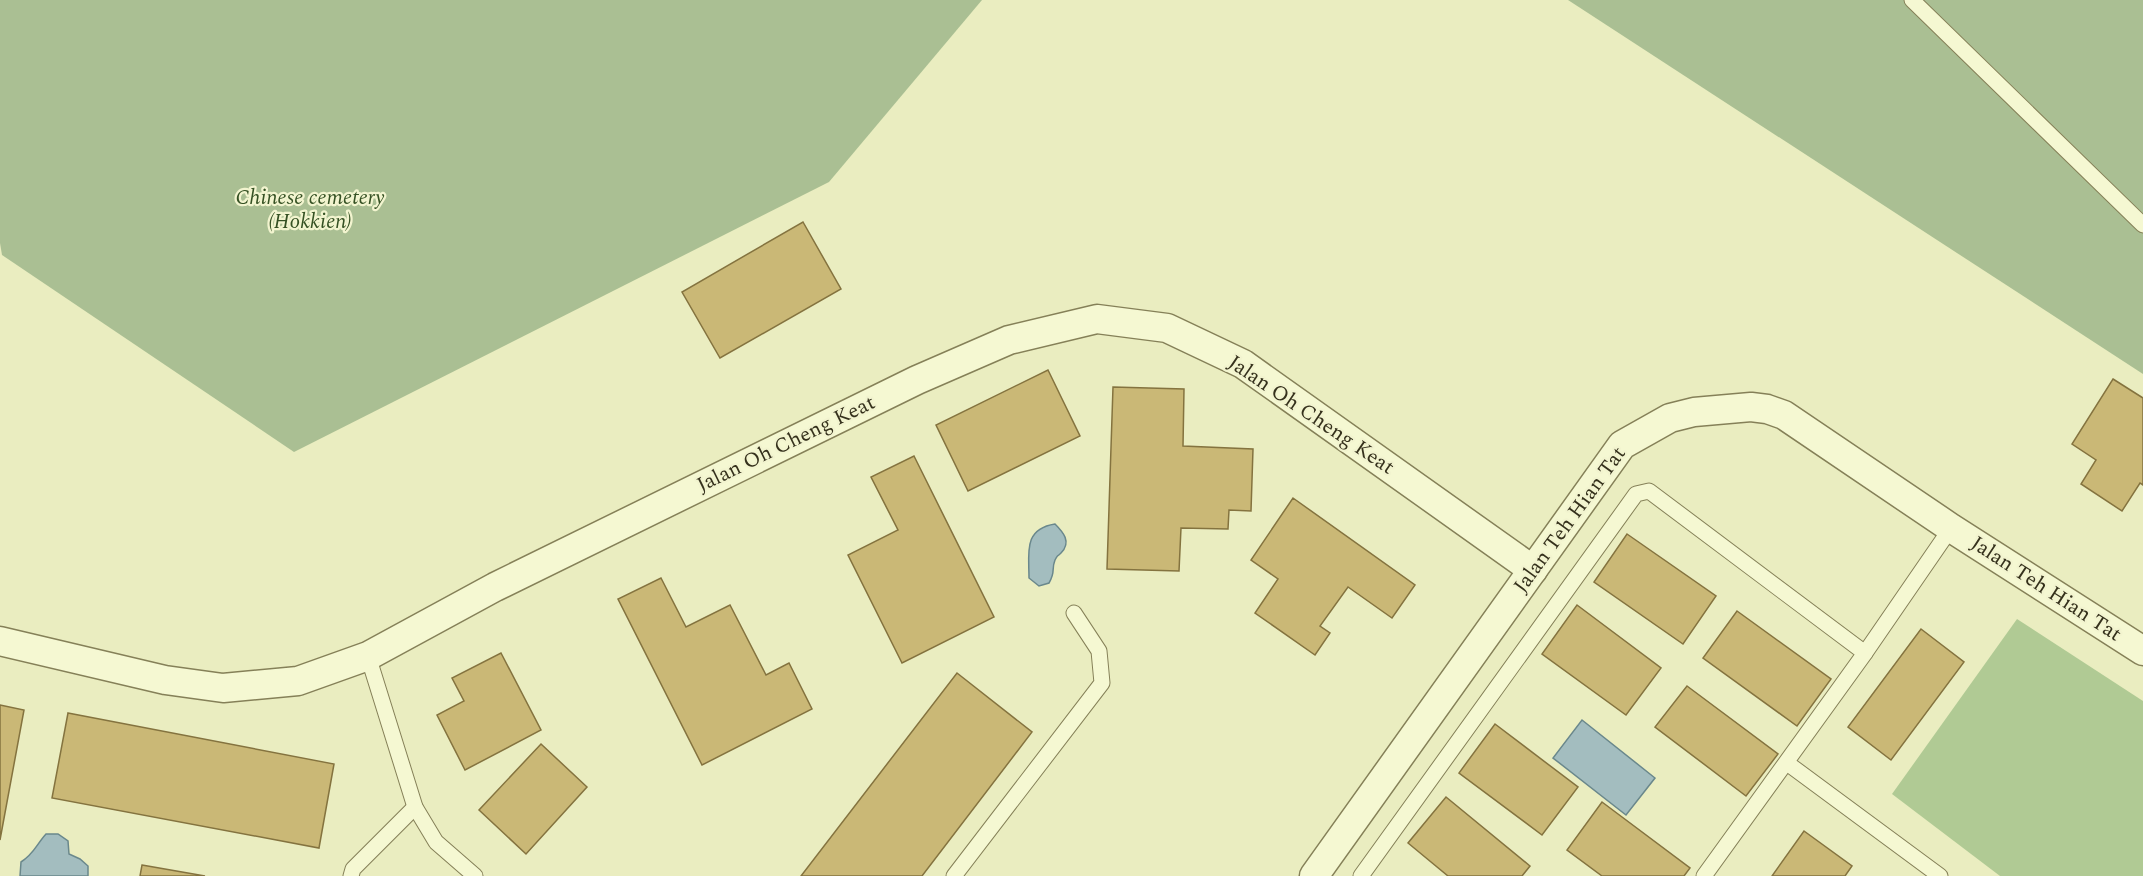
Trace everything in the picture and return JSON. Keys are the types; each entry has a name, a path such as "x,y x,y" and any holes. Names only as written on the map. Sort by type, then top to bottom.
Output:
{"street":[{"name":"Jalan Oh Cheng Keat","path":"0,640 165,680 223,687 298,681 368,656 495,587 916,380 1009,340 1096,319 1167,328 1243,364 1533,570"},
{"name":"Jalan Teh Hian Tat","path":"1314,876 1622,444 1670,418 1724,408 1767,409 1784,415 1951,528 2143,651"}],"lane":[{"path":"1912,0 2143,225"},
{"path":"1361,876 1636,495 1649,491 1866,653"},
{"path":"1704,876 1866,653 1951,528"},
{"path":"954,876 1102,683 1099,651 1074,613"},
{"path":"368,656 415,807 436,842 465,873"},
{"path":"1786,762 1940,876"},
{"path":"351,876 353,868 415,807"}],"green space":[{"name":"Chinese cemetery (Hokkien)","path":"0,0 982,0 829,182 294,452 2,255 0,243"},
{"path":"1568,0 2143,0 2143,374"},
{"path":"2017,619 2143,701 2143,876 2000,876 1892,794"}],"water":[{"path":"1055,524 1063,534 1066,545 1055,560 1049,583 1039,586 1029,578 1030,544 1037,531"},
{"path":"1582,720 1655,778 1626,815 1553,758"},
{"path":"46,834 58,834 68,841 69,854 88,866 88,876 20,876 21,862 32,853"}],"building":[{"path":"803,222 841,289 720,358 682,292"},
{"path":"1048,370 1080,436 968,491 936,425"},
{"path":"2113,379 2143,398 2143,485 2140,483 2122,511 2081,484 2096,460 2072,444"},
{"path":"1113,387 1184,389 1183,446 1253,449 1251,511 1229,510 1228,529 1181,528 1179,571 1107,569"},
{"path":"914,456 994,617 902,663 848,555 898,530 871,477"},
{"path":"1293,498 1415,585 1392,618 1348,587 1320,626 1330,633 1315,655 1255,613 1278,579 1251,560"},
{"path":"1627,534 1716,596 1683,644 1594,582"},
{"path":"661,578 686,627 730,605 766,675 789,663 812,709 702,765 618,599"},
{"path":"1577,605 1661,668 1626,715 1542,654"},
{"path":"1737,611 1831,679 1797,726 1703,658"},
{"path":"1921,629 1964,662 1891,760 1848,727"},
{"path":"501,653 541,730 465,770 437,715 464,701 452,678"},
{"path":"957,673 1032,732 922,876 801,876"},
{"path":"1687,686 1778,754 1746,796 1655,727"},
{"path":"0,705 24,710 0,840"},
{"path":"68,713 334,764 319,848 52,798"},
{"path":"1495,724 1578,787 1542,835 1459,773"},
{"path":"541,744 587,787 526,854 479,810"},
{"path":"1446,797 1530,866 1522,876 1448,876 1408,843"},
{"path":"1602,802 1690,868 1684,876 1602,876 1567,850"},
{"path":"1804,831 1852,866 1845,876 1772,876"},
{"path":"142,865 205,876 140,876"}]}
